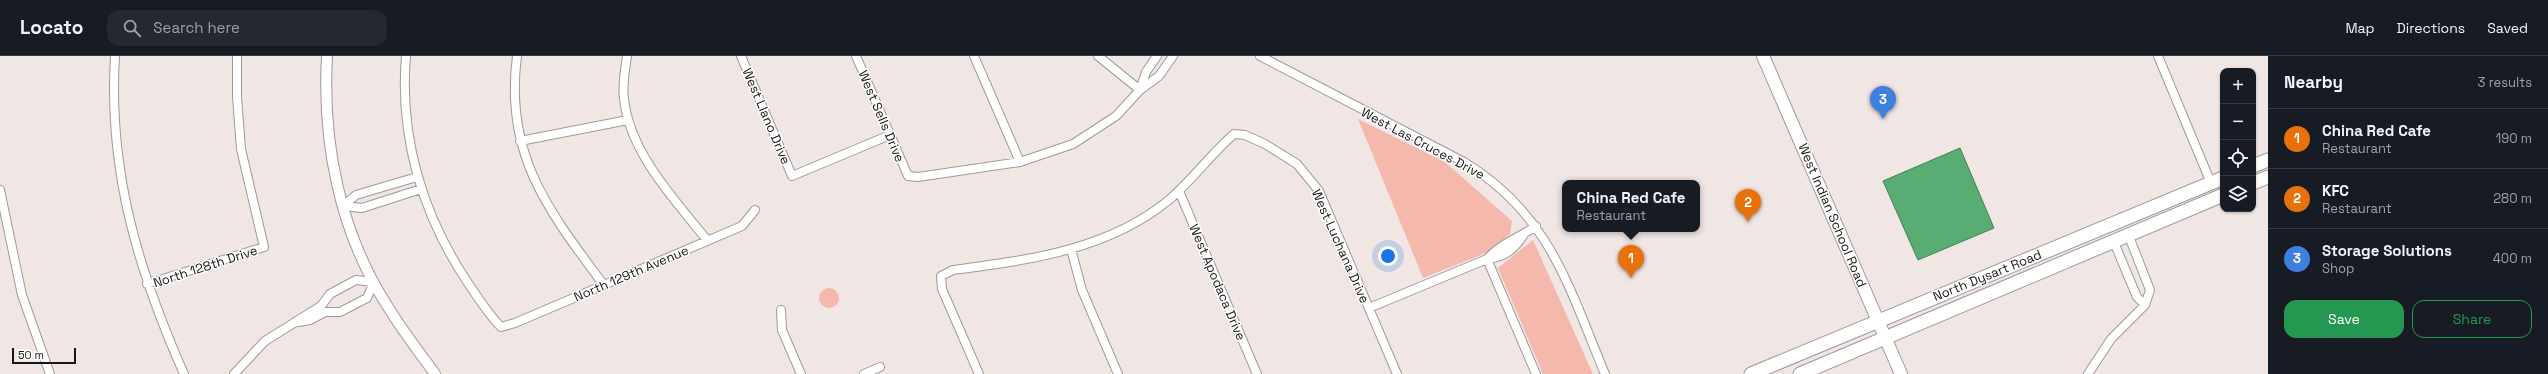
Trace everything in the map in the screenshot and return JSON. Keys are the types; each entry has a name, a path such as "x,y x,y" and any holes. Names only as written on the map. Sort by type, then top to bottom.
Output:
{"main road":[{"name":"West Indian School Road","path":"1763,56 1901,374"},
{"path":"2256,165 2268,160"},
{"path":"2256,182 2268,177"},
{"name":"North Dysart Road","path":"1751,374 2220,179"},
{"name":"North Dysart Road","path":"1800,374 2113,240 2220,196"}],"street":[{"path":"115,56 113,92 120,178 131,233 147,284 184,374"},
{"name":"North 128th Drive","path":"147,284 264,247 241,149 237,97 237,56"},
{"path":"327,56 325,82 328,134 343,206 361,255 387,306 435,374"},
{"path":"343,206 362,208 422,189 417,177 406,119 404,84 406,56"},
{"path":"517,56 514,96 520,141 527,166 547,206 603,284"},
{"path":"627,56 624,98 628,120 648,162 707,240"},
{"name":"West Llano Drive","path":"741,56 792,176 890,135"},
{"name":"West Sells Drive","path":"856,56 908,176 918,177 1020,162"},
{"path":"974,56 1020,162 1057,151 1091,134 1116,116 1140,90 1159,76 1172,56"},
{"path":"1098,56 1140,90"},
{"path":"1140,90 1146,72 1157,56"},
{"name":"West Las Cruces Drive","path":"1260,56 1484,174 1502,190 1536,226 1556,258 1605,374"},
{"path":"2158,56 2211,183"},
{"path":"520,141 628,120"},
{"name":"West Luchana Drive","path":"1179,191 1195,177 1234,134 1245,135 1265,144 1297,164 1319,191 1397,374"},
{"path":"343,206 356,195 417,177"},
{"name":"North 129th Avenue","path":"422,189 431,216 449,254 492,318 501,327 742,226 755,210"},
{"path":"0,190 22,295 50,374"},
{"path":"979,374 942,289 941,276 953,270 1043,257 1071,249 1113,233 1138,220 1179,191"},
{"name":"West Apodaca Drive","path":"1179,191 1257,374"},
{"path":"1487,259 1511,239 1524,234 1536,226"},
{"path":"1369,308 1487,259 1500,258 1517,245 1524,234"},
{"path":"2088,374 2111,339 2145,305 2150,290 2128,234"},
{"path":"2113,240 2137,297 2145,305"},
{"path":"1501,246 1506,254"},
{"path":"1071,249 1082,290 1118,374"},
{"path":"1487,259 1536,374"},
{"path":"299,322 307,313 326,302 330,294 356,280 374,282"},
{"path":"234,374 265,341 299,322 310,320 325,312 340,312 367,298 374,282"},
{"path":"781,310 782,330 801,374"},
{"path":"864,374 880,367"}],"shaded area":[{"path":"1358,119 1445,162 1512,221 1510,234 1488,252 1423,278"},
{"path":"1960,148 1994,228 1918,260 1883,181"},
{"path":"1533,240 1593,374 1543,374 1498,268"},
{"path":"829,288 836,291 839,298 836,305 829,308 822,305 819,298 822,291"}],"place":[{"name":"Storage Solutions","path":"1883,119"},
{"name":"KFC","path":"1748,222"},
{"name":"China Red Cafe","path":"1631,278"}]}
